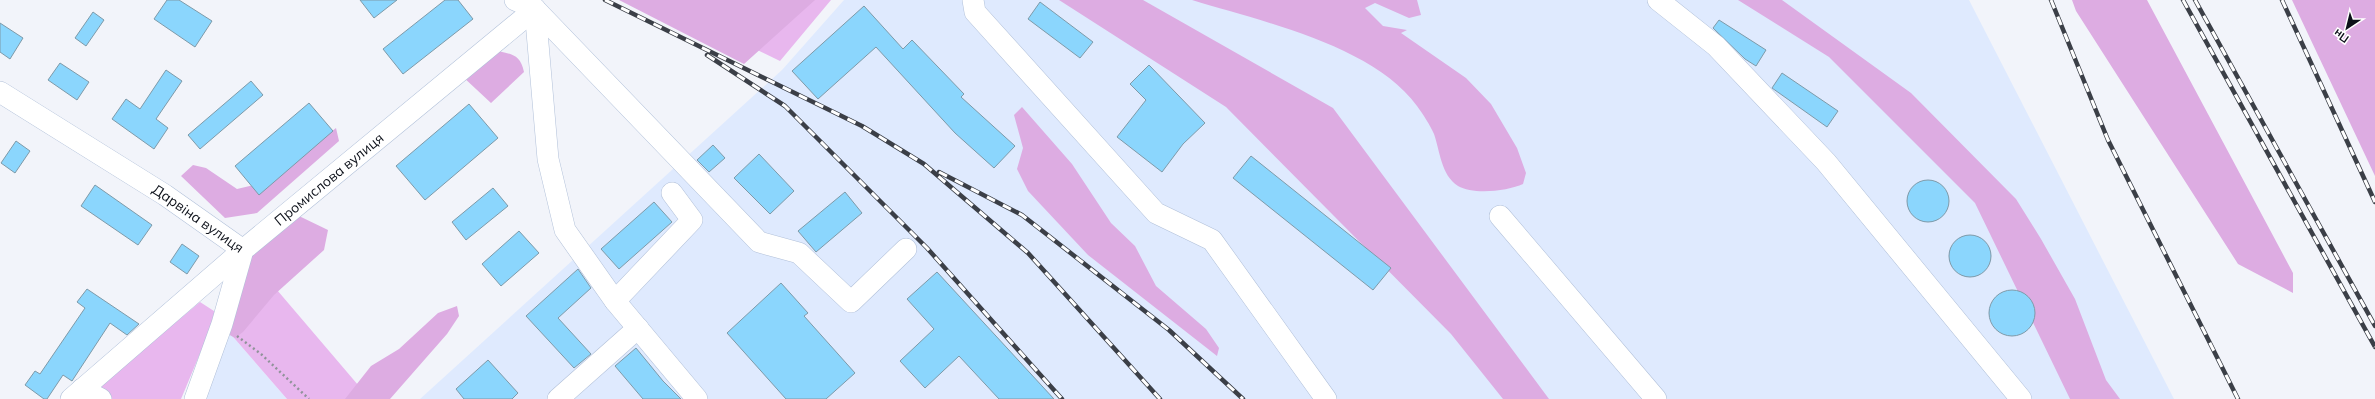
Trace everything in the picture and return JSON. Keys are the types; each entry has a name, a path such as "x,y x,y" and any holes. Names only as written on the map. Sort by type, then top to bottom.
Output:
{"street":[{"path":"515,0 535,9 760,242 799,253 851,302 906,249"},
{"path":"973,0 975,12 1156,213 1212,240 1326,399"},
{"path":"1658,0 1716,46 1826,162 2022,399"},
{"path":"535,9 548,159 565,230 615,301 697,399"},
{"name":"Промислова вулиця","path":"243,250 535,9"},
{"name":"Дарвіна вулиця","path":"0,92 165,195 243,250 77,394"},
{"path":"615,301 692,220 672,193"},
{"path":"1500,216 1656,399"},
{"path":"195,399 222,324 243,250"},
{"path":"558,399 638,328"},
{"path":"77,394 101,399"}],"path":[{"path":"222,324 261,354 309,399"}],"shaded area":[{"path":"619,0 815,0 744,64"},
{"path":"654,0 831,0 780,61"},
{"path":"844,0 1969,0 2174,399 420,399 782,70"},
{"path":"1059,0 1143,0 1333,108 1549,399 1503,399 1451,334 1226,107"},
{"path":"1192,0 1417,0 1421,15 1409,18 1375,3 1365,8 1383,26 1407,30 1401,33 1466,78 1491,104 1517,148 1526,173 1523,184 1509,189 1490,191 1464,189 1458,186 1448,176 1442,162 1434,134 1417,106 1397,85 1373,67 1344,51 1314,38"},
{"path":"1738,0 1782,0 1911,93 2016,199 2041,239 2075,299 2106,380 2120,399 2070,399 1975,203 1829,57"},
{"path":"2072,0 2147,0 2293,273 2293,293 2238,264 2076,11"},
{"path":"2292,0 2375,0 2375,176"},
{"path":"493,50 513,55 520,61 524,72 491,103 462,76"},
{"path":"1022,107 1072,164 1111,223 1135,246 1156,286 1206,329 1219,348 1217,356 1088,255 1028,191 1017,169 1023,148 1014,115"},
{"path":"336,128 339,141 257,213 225,218 181,176 193,165 206,168 237,189 267,182"},
{"path":"299,216 328,230 324,250 274,295 243,332 235,338 228,334 251,255"},
{"path":"243,250 370,399 287,399 222,324"},
{"path":"200,302 217,313 181,399 84,399"},
{"path":"457,306 459,316 447,334 390,399 345,399 371,366 399,349 438,313"},
{"path":"222,324 287,399 199,399"}],"building":[{"path":"167,0 179,0 212,21 195,47 154,19"},
{"path":"360,0 397,0 374,18"},
{"path":"445,0 458,0 473,19 403,74 383,49"},
{"path":"1040,2 1093,42 1080,58 1028,19"},
{"path":"864,6 903,49 912,40 964,94 961,97 1015,146 994,168 955,133 876,47 818,99 792,71"},
{"path":"93,12 104,20 86,46 75,38"},
{"path":"1719,20 1766,50 1756,66 1745,59 1713,28"},
{"path":"0,23 23,38 10,59 0,52"},
{"path":"60,63 89,82 77,100 48,80"},
{"path":"1149,65 1205,123 1183,144 1162,172 1117,137 1146,100 1130,84"},
{"path":"166,70 182,81 156,119 168,128 154,149 112,119 126,99 140,109"},
{"path":"1782,73 1838,111 1827,127 1772,88"},
{"path":"251,81 263,95 200,149 188,135"},
{"path":"309,103 333,131 259,195 235,166"},
{"path":"469,104 498,138 425,200 396,166"},
{"path":"16,141 30,151 15,173 1,163"},
{"path":"713,145 725,158 709,172 697,160"},
{"path":"759,154 794,191 770,214 734,178"},
{"path":"1251,156 1391,268 1373,290 1233,178"},
{"path":"1928,180 1943,186 1949,201 1943,216 1928,222 1913,216 1907,201 1913,186"},
{"path":"95,185 152,225 138,245 81,206"},
{"path":"493,188 508,206 466,240 452,222"},
{"path":"845,192 862,213 816,252 798,231"},
{"path":"654,202 672,222 619,269 601,249"},
{"path":"519,231 539,253 501,286 482,264"},
{"path":"1970,235 1985,241 1991,256 1985,271 1970,277 1955,271 1949,256 1955,241"},
{"path":"182,244 199,256 187,274 170,262"},
{"path":"578,269 591,288 558,318 591,354 574,368 526,316"},
{"path":"937,272 1054,399 999,399 959,356 925,388 900,361 934,329 907,299"},
{"path":"781,283 808,313 804,316 855,373 826,399 786,399 727,333"},
{"path":"87,289 139,324 127,335 110,323 72,381 63,375 47,399 44,399 25,385 35,371 40,374 85,308 77,302"},
{"path":"2007,290 2017,290 2029,296 2034,304 2034,322 2029,330 2021,335 2007,336 1999,333 1992,326 1989,318 1989,308 1992,300 1999,293"},
{"path":"636,348 663,381 681,399 643,399 615,366"},
{"path":"488,360 518,393 512,399 464,399 456,389"}],"railway":[{"path":"605,0 862,126 924,164 1028,253 1160,399"},
{"path":"2051,0 2108,140 2238,399"},
{"path":"2183,0 2375,347"},
{"path":"2195,0 2375,326"},
{"path":"2282,0 2375,202"},
{"path":"707,55 785,106 927,248 1062,399"},
{"path":"939,172 1022,215 1169,330 1243,399"}]}
